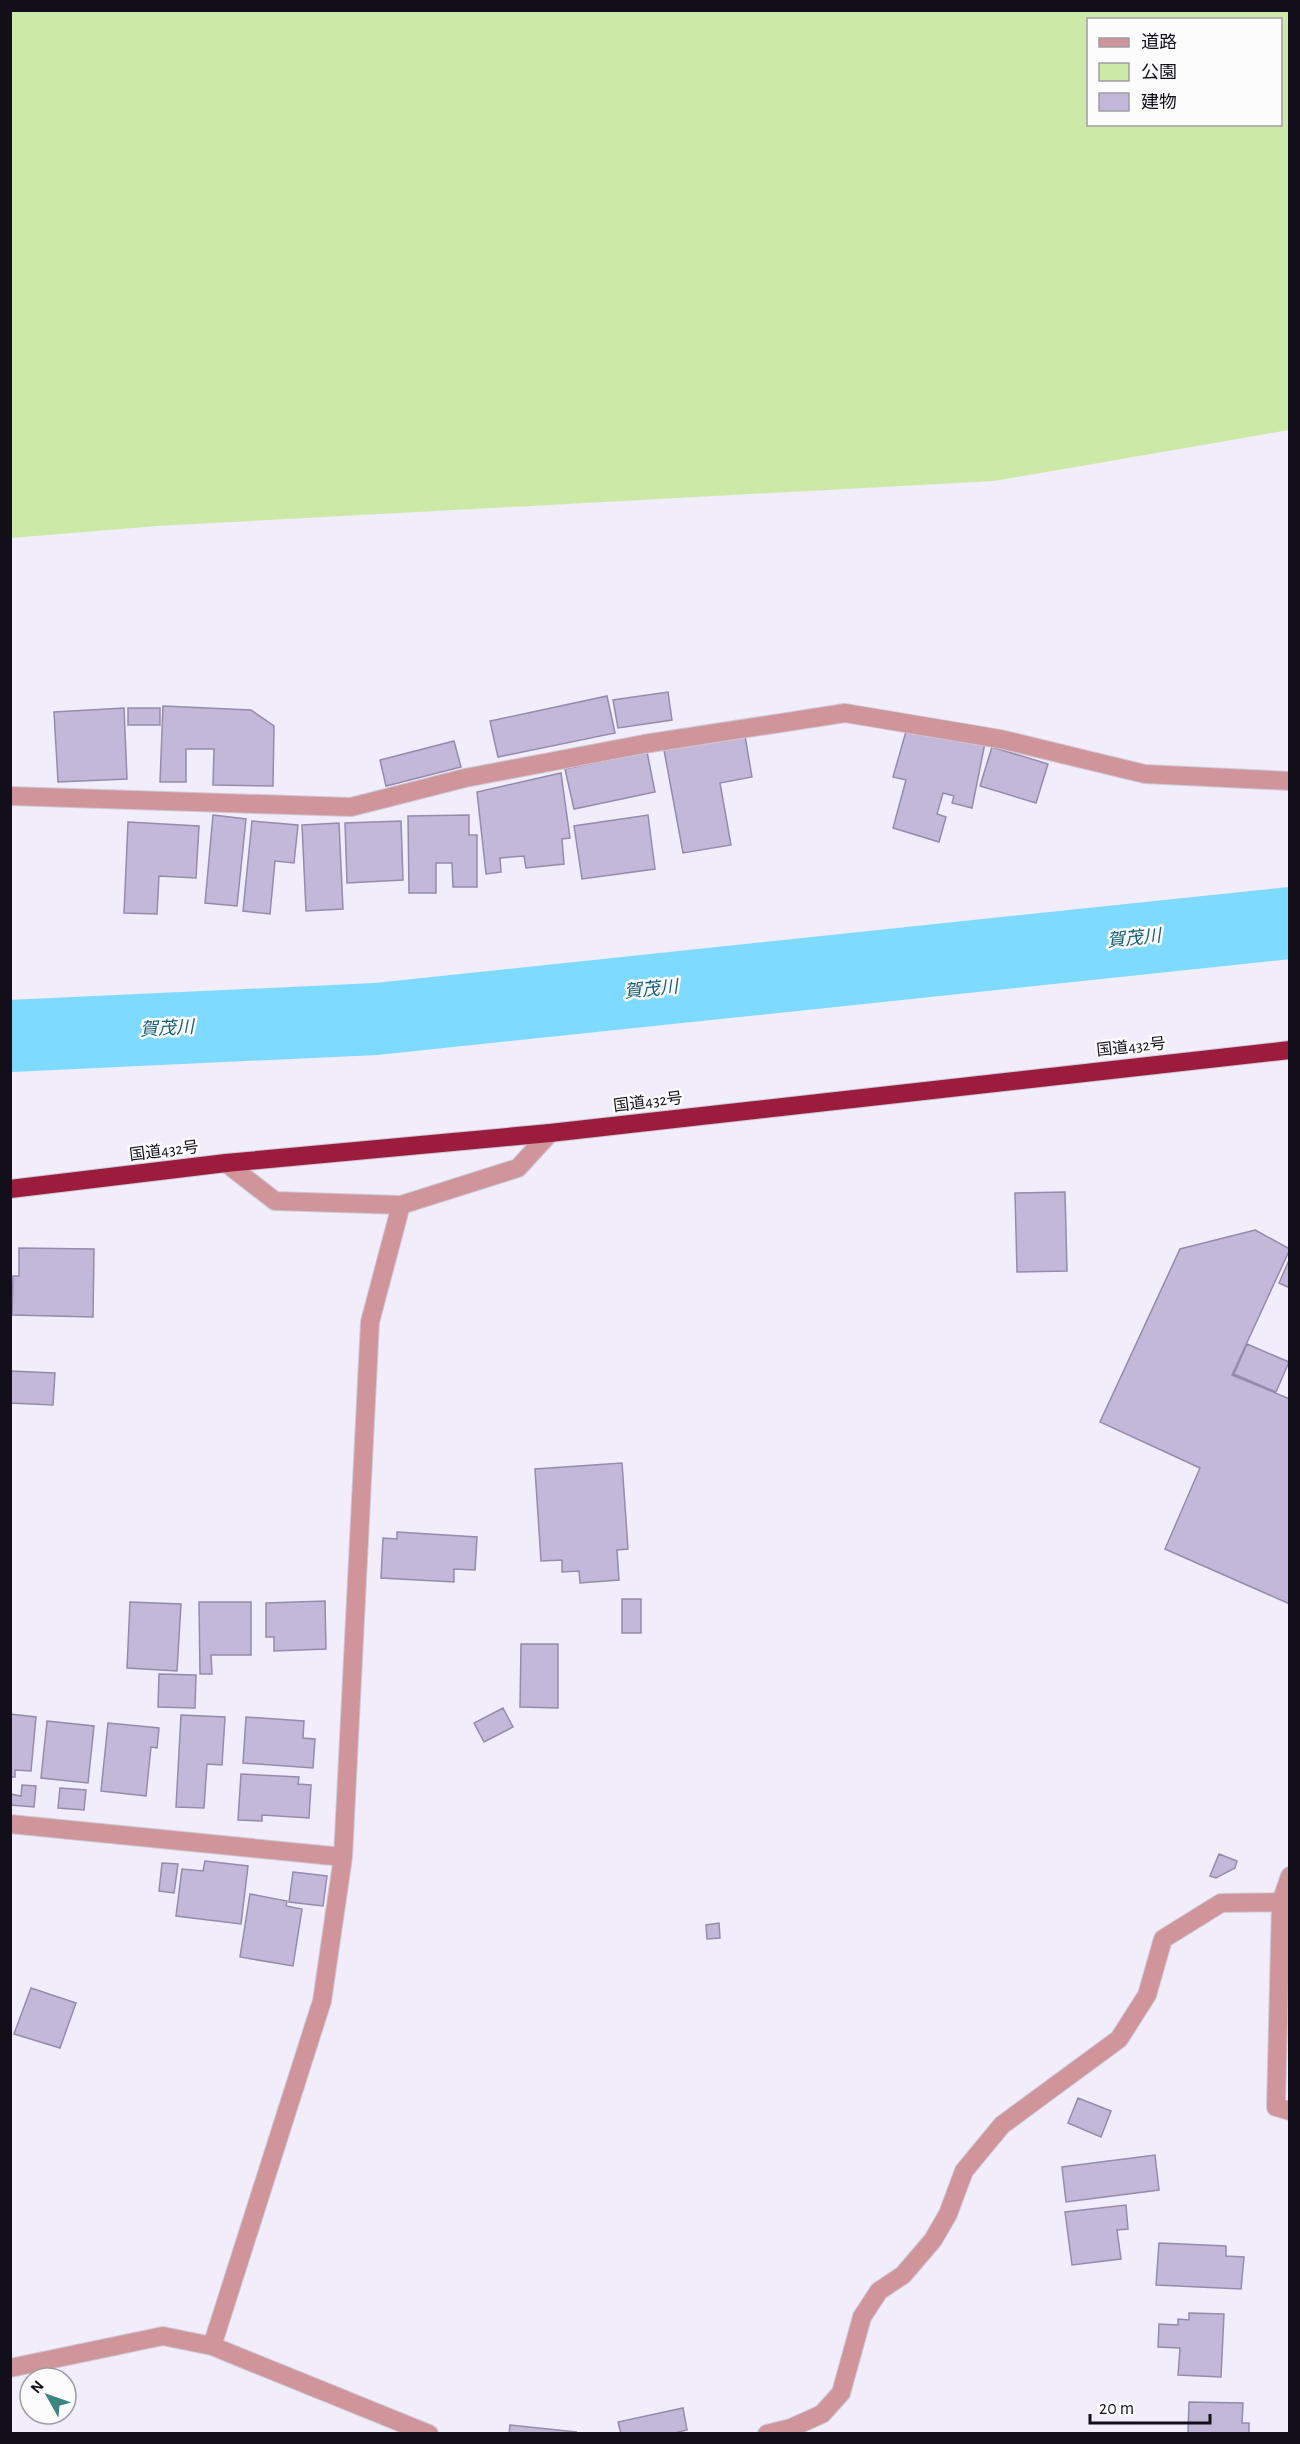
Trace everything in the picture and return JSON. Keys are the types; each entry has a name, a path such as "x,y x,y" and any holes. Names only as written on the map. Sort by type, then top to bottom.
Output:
{"highway":[{"name":"国道432号","path":"10,1189 226,1163 550,1133 1290,1050"}],"street":[{"path":"10,796 351,807 465,778 644,744 845,713 1000,739 1145,774 1290,781"},
{"path":"226,1163 275,1201 400,1205 518,1168 550,1133"},
{"path":"212,2346 322,2001 343,1857 370,1322 400,1205"},
{"path":"10,1824 343,1857"},
{"path":"1290,1876 1281,1902 1276,2107 1290,2112"},
{"path":"767,2433 791,2428 822,2414 841,2393 862,2317 879,2291 903,2275 933,2240 948,2214 964,2171 1002,2125 1119,2039 1147,1995 1162,1939 1221,1904 1281,1902"},
{"path":"10,2368 163,2336 212,2346 429,2433"}],"green space":[{"path":"11,10 1289,11 1289,430 994,481 157,526 11,538"}],"building":[{"path":"668,692 672,720 618,728 613,700"},
{"path":"607,696 615,733 498,757 490,721"},
{"path":"163,706 251,710 274,726 273,786 213,785 214,749 186,749 186,782 160,782"},
{"path":"124,708 127,779 58,782 54,712"},
{"path":"128,708 160,708 160,725 128,725"},
{"path":"909,721 985,743 972,808 952,803 954,796 943,793 937,814 946,817 939,842 893,828 906,780 893,777"},
{"path":"745,736 752,777 720,783 731,845 683,853 664,750"},
{"path":"454,741 461,767 386,786 380,760"},
{"path":"992,747 1048,764 1036,803 980,786"},
{"path":"647,752 655,792 574,809 565,769"},
{"path":"561,773 570,838 562,839 564,864 526,868 524,856 500,858 501,872 486,874 477,792"},
{"path":"213,815 246,819 237,906 205,903"},
{"path":"469,815 469,835 477,835 477,887 453,887 452,863 436,863 436,893 409,893 408,816"},
{"path":"648,815 655,869 582,879 574,826"},
{"path":"252,821 298,825 294,863 275,861 270,914 243,911"},
{"path":"401,821 403,880 347,883 345,823"},
{"path":"128,822 199,826 196,878 159,876 157,914 124,913"},
{"path":"339,823 343,909 306,911 302,825"},
{"path":"1065,1192 1067,1271 1017,1272 1015,1193"},
{"path":"1255,1230 1290,1249 1232,1375 1290,1399 1290,1604 1165,1549 1200,1468 1100,1422 1180,1249"},
{"path":"19,1248 94,1249 93,1317 12,1315 13,1276 19,1276"},
{"path":"1290,1258 1290,1288 1279,1283"},
{"path":"1247,1344 1289,1362 1276,1392 1234,1374"},
{"path":"10,1371 55,1373 53,1405 10,1403"},
{"path":"622,1463 628,1549 617,1550 619,1580 580,1583 579,1571 562,1572 562,1560 541,1561 535,1469"},
{"path":"397,1532 477,1537 475,1570 454,1569 454,1582 381,1578 383,1538 397,1539"},
{"path":"622,1599 641,1599 641,1633 622,1633"},
{"path":"325,1601 326,1649 274,1651 274,1637 266,1637 266,1603"},
{"path":"130,1602 181,1604 177,1671 127,1668"},
{"path":"199,1602 251,1602 251,1655 211,1655 212,1674 200,1674"},
{"path":"521,1644 558,1644 558,1708 520,1707"},
{"path":"159,1674 196,1675 195,1708 158,1707"},
{"path":"503,1708 513,1727 484,1742 474,1723"},
{"path":"10,1714 36,1717 31,1771 15,1770 15,1777 10,1777"},
{"path":"181,1715 225,1717 222,1765 207,1764 204,1808 176,1807"},
{"path":"246,1717 304,1721 303,1738 315,1739 313,1768 243,1763"},
{"path":"47,1721 94,1726 88,1783 41,1778"},
{"path":"108,1723 159,1728 157,1748 151,1747 146,1796 101,1791"},
{"path":"241,1774 299,1777 298,1784 311,1785 309,1818 262,1815 262,1821 238,1820"},
{"path":"22,1785 36,1786 34,1807 10,1805 10,1794 21,1796"},
{"path":"60,1788 86,1790 84,1810 58,1808"},
{"path":"1219,1854 1237,1861 1235,1868 1216,1878 1210,1876"},
{"path":"205,1861 248,1866 241,1924 176,1916 182,1869 203,1871"},
{"path":"162,1863 178,1864 174,1893 159,1891"},
{"path":"293,1872 327,1876 323,1906 289,1902"},
{"path":"250,1894 287,1901 286,1906 302,1909 293,1966 240,1957"},
{"path":"719,1923 720,1938 707,1939 706,1925"},
{"path":"31,1988 76,2003 60,2048 14,2034"},
{"path":"1078,2098 1111,2111 1101,2137 1068,2123"},
{"path":"1155,2155 1159,2190 1066,2202 1062,2167"},
{"path":"1126,2205 1128,2229 1117,2230 1121,2259 1072,2265 1065,2212"},
{"path":"1159,2243 1226,2246 1226,2256 1244,2257 1241,2289 1156,2285"},
{"path":"1189,2313 1224,2314 1221,2377 1178,2375 1180,2348 1158,2347 1159,2324 1178,2325 1178,2319 1189,2320"},
{"path":"1189,2402 1243,2403 1242,2423 1249,2423 1249,2434 1188,2434"},
{"path":"683,2408 687,2430 670,2434 621,2434 618,2422"},
{"path":"510,2425 577,2432 509,2434"}],"waterway":[{"name":"賀茂川","path":"10,1036 376,1019 1290,923"}]}
